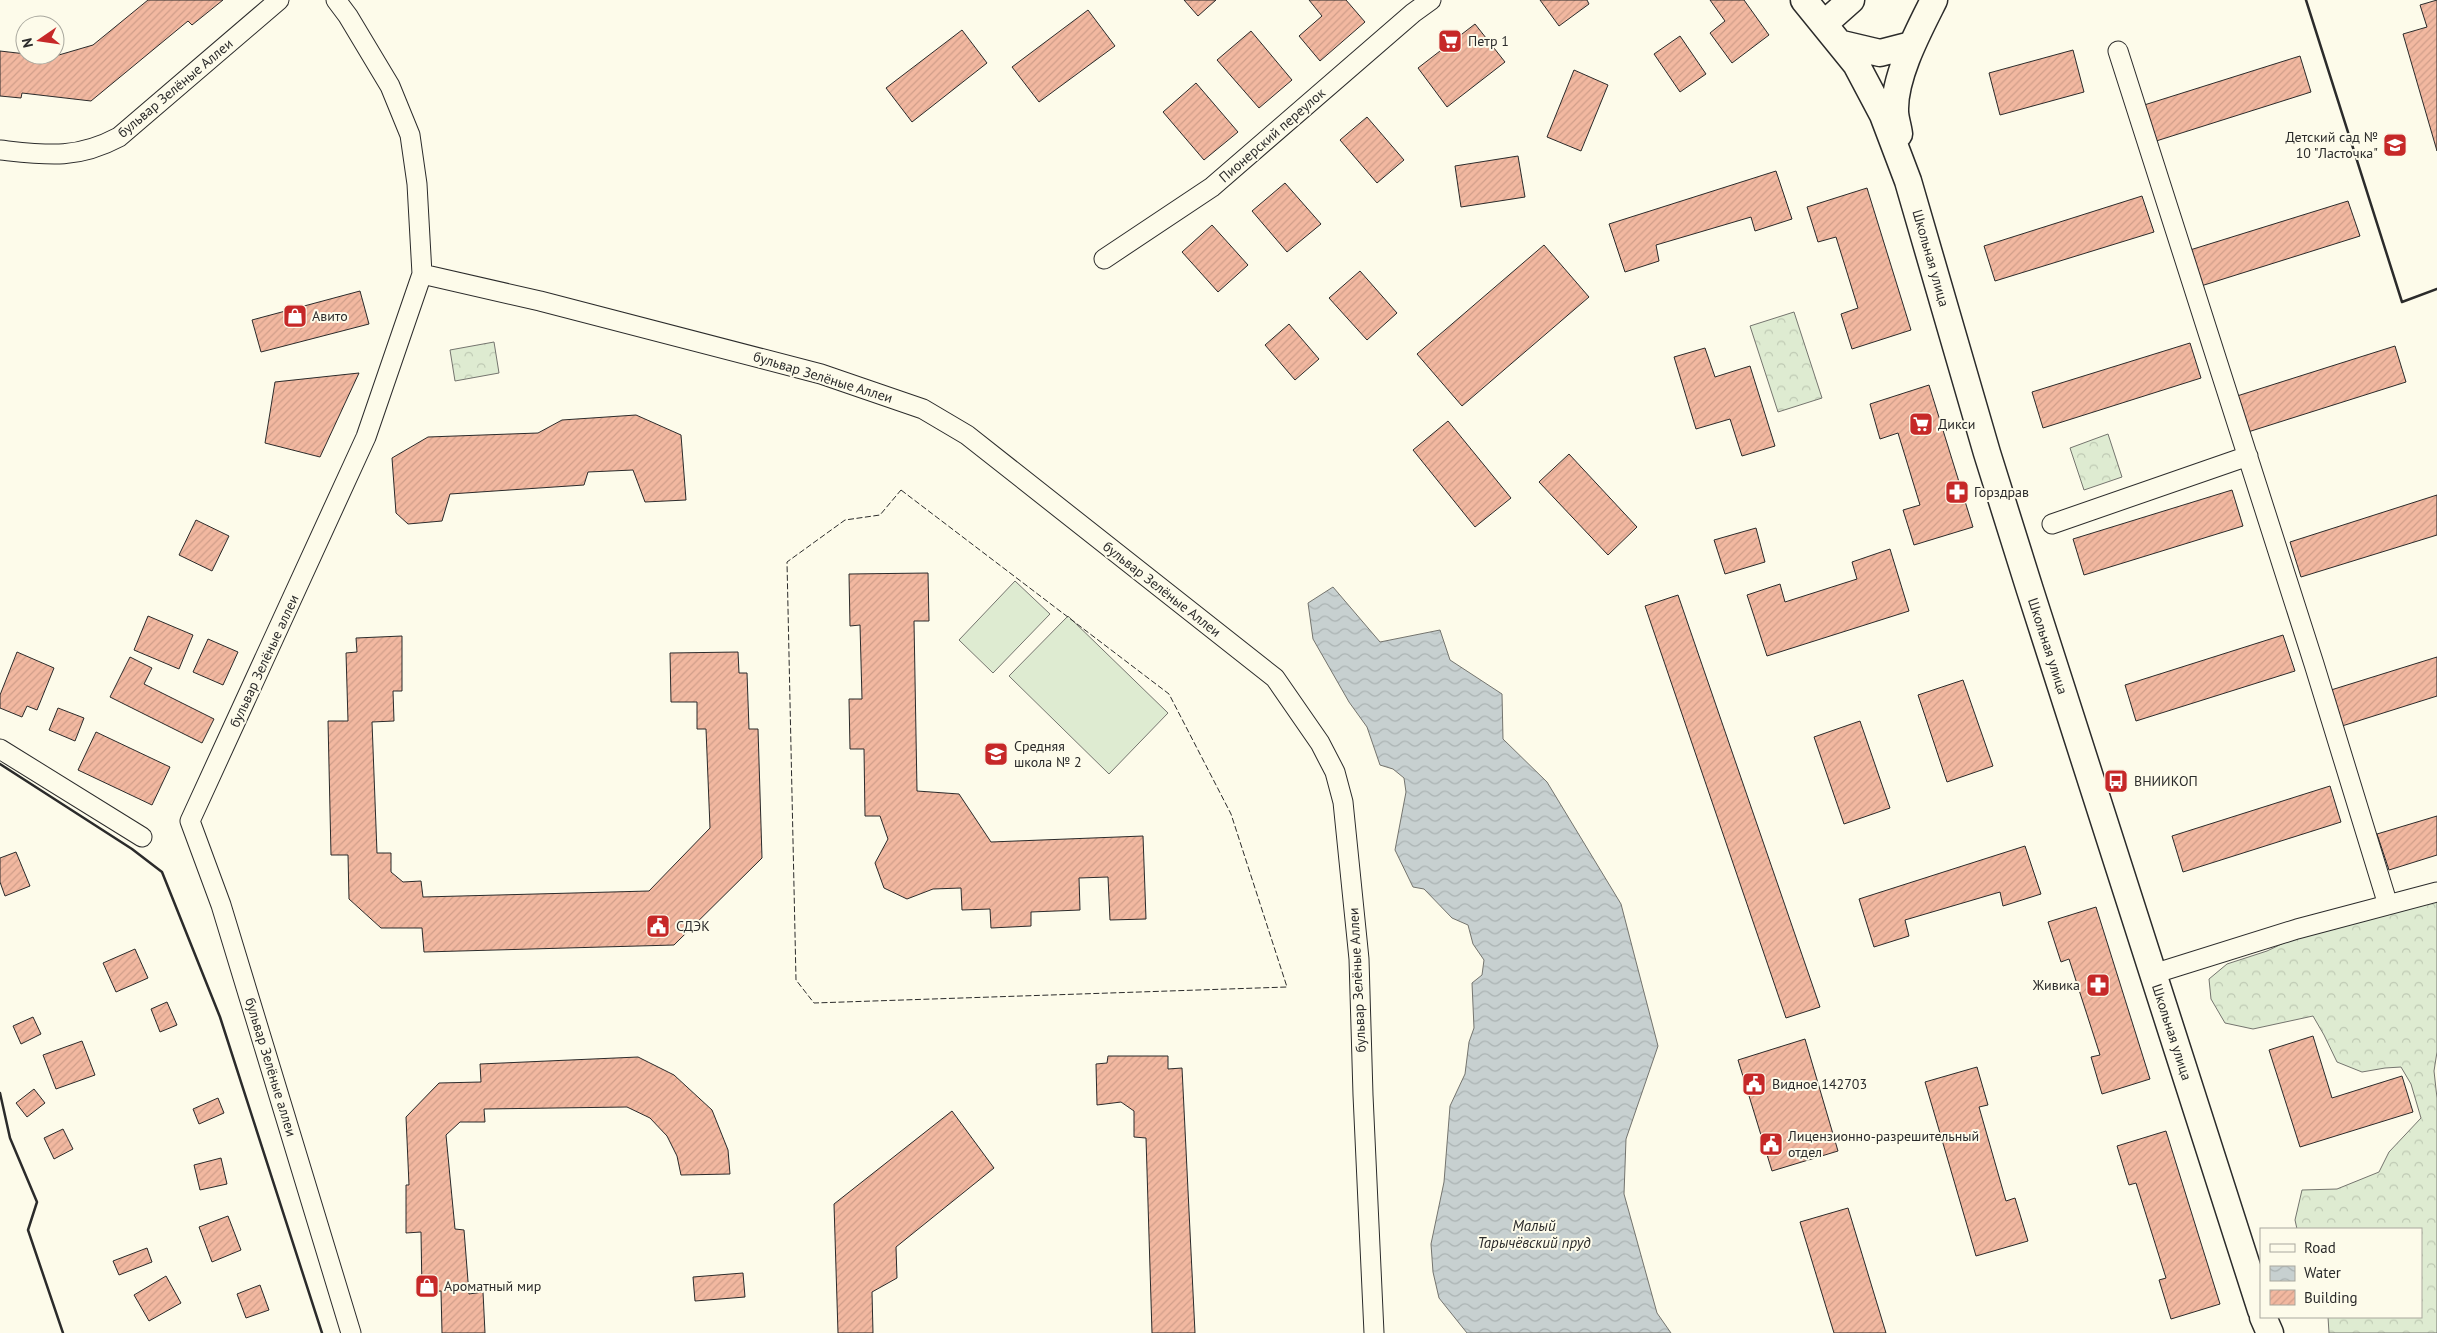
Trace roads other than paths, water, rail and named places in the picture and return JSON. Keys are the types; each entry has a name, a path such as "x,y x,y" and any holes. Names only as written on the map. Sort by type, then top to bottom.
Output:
{"main road":[{"name":"Школьная улица","path":"1804,0 1842,44 1878,102 1908,182 1987,453 2260,1308"},
{"path":"1824,24 1851,0"},
{"path":"1908,182 1894,110 1900,80 1926,7"},
{"path":"1842,44 1880,53 1911,45"}],"street":[{"name":"бульвар Зелёные Аллеи","path":"0,150 46,155 75,153 98,148 112,140 279,0"},
{"name":"бульвар Зелёные аллеи","path":"336,0 348,16 390,86 410,135 417,184 422,274 366,437 190,822 221,905 351,1333"},
{"name":"Пионерский переулок","path":"1104,259 1212,187 1408,6 1431,0"},
{"path":"2118,51 2248,456 2388,905"},
{"name":"бульвар Зелёные Аллеи","path":"422,274 752,354 821,374 923,409 967,435 1275,678 1320,742 1335,772 1343,802 1359,959 1374,1333"},
{"path":"2052,524 2248,456"},
{"path":"0,749 142,837"},
{"path":"2153,974 2297,929 2437,892"}],"water":[{"name":"Малый Тарычёвский пруд","path":"1333,587 1380,642 1440,630 1450,660 1502,694 1503,739 1547,782 1621,904 1658,1046 1626,1139 1624,1194 1657,1313 1671,1333 1467,1333 1439,1298 1433,1272 1431,1244 1444,1182 1450,1106 1465,1074 1469,1042 1474,1028 1472,983 1482,975 1484,960 1473,944 1468,925 1452,918 1424,889 1413,887 1395,850 1406,792 1404,778 1393,769 1380,765 1367,727 1349,702 1313,639 1308,603"}],"place":[{"name":"Петр 1","path":"1450,41"},
{"name":"Детский сад № 10 \"Ласточка\"","path":"2395,145"},
{"name":"Авито","path":"295,316"},
{"name":"Дикси","path":"1921,424"},
{"name":"Горздрав","path":"1957,492"},
{"name":"Средняя школа № 2","path":"996,754"},
{"name":"ВНИИКОП","path":"2116,781"},
{"name":"СДЭК","path":"658,926"},
{"name":"Живика","path":"2098,985"},
{"name":"Видное 142703","path":"1754,1084"},
{"name":"Лицензионно-разрешительный отдел","path":"1771,1144"},
{"name":"Ароматный мир","path":"427,1286"}]}
